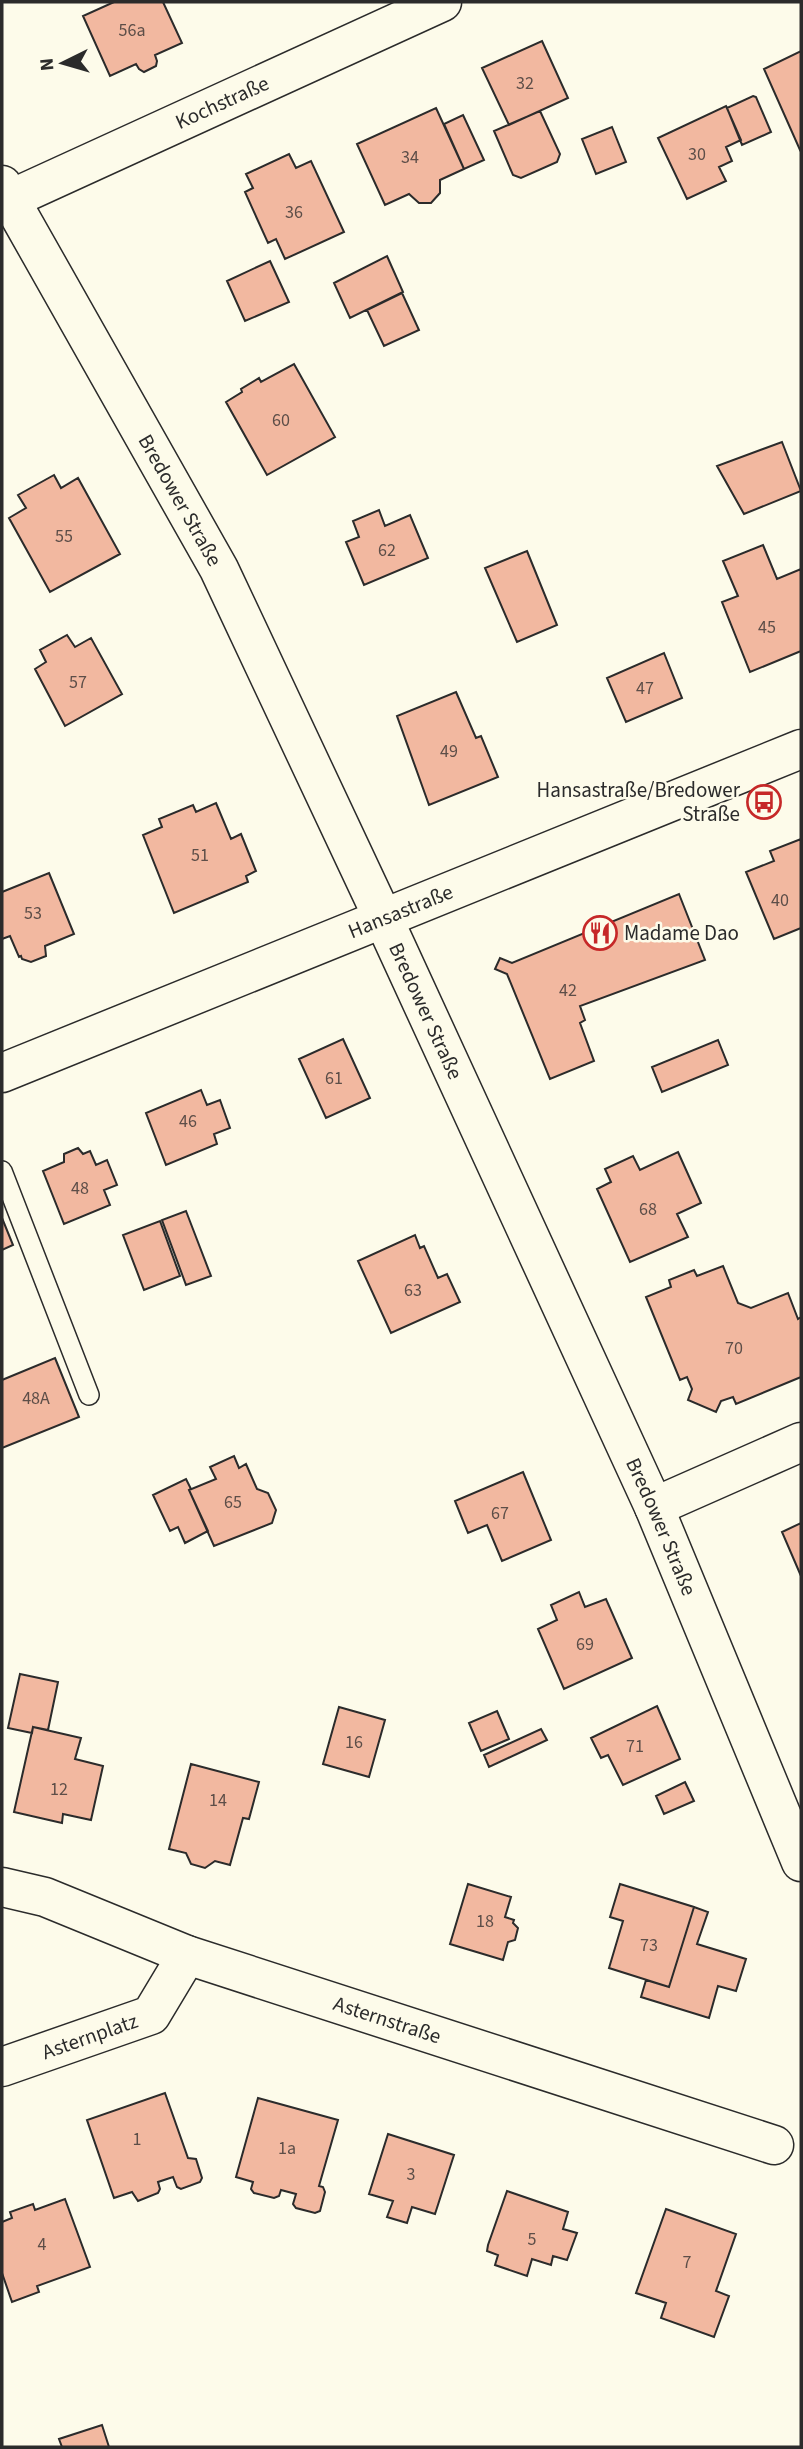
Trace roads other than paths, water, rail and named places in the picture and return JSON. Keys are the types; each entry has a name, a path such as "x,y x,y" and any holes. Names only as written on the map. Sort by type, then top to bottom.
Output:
{"street":[{"name":"Kochstraße","path":"4,196 442,2"},
{"name":"Bredower Straße","path":"4,196 219,569 654,1507 801,1861"},
{"name":"Hansastraße","path":"2,1073 801,749"},
{"path":"654,1507 801,1442"},
{"name":"Asternstraße","path":"2,1887 45,1897 187,1955 774,2145"},
{"name":"Asternplatz","path":"2,2067 151,2015 187,1955"}],"lane":[{"path":"2,1171 89,1395"}],"place":[{"name":"Hansastraße/Bredower Straße","path":"764,802"},
{"name":"Madame Dao","path":"600,933"}]}
